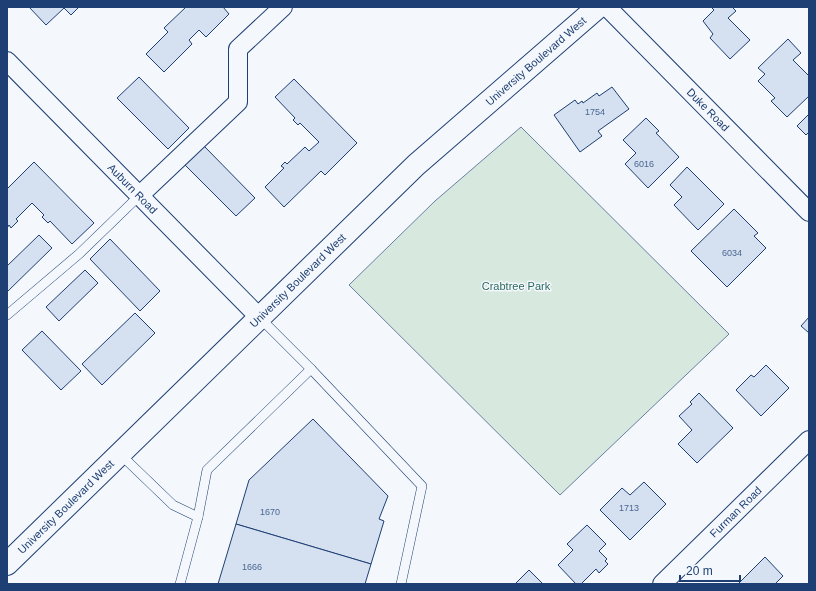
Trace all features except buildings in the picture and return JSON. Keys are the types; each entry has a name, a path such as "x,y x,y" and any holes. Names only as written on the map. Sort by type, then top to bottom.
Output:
{"main road":[{"name":"University Boulevard West","path":"12,557 120,454 416,165 598,7"}],"street":[{"path":"140,196 238,102 238,50 282,7"},
{"name":"Duke Road","path":"607,7 809,212"},
{"name":"Auburn Road","path":"7,61 259,317"},
{"name":"Furman Road","path":"662,584 809,440"}],"lane":[{"path":"7,315 79,254 140,196"},
{"path":"259,317 422,486 401,584"},
{"path":"180,584 198,517 207,470 311,370"},
{"path":"120,454 173,505 198,517"}],"green space":[{"name":"Crabtree Park","path":"521,127 729,334 560,495 349,285 435,201"}]}
